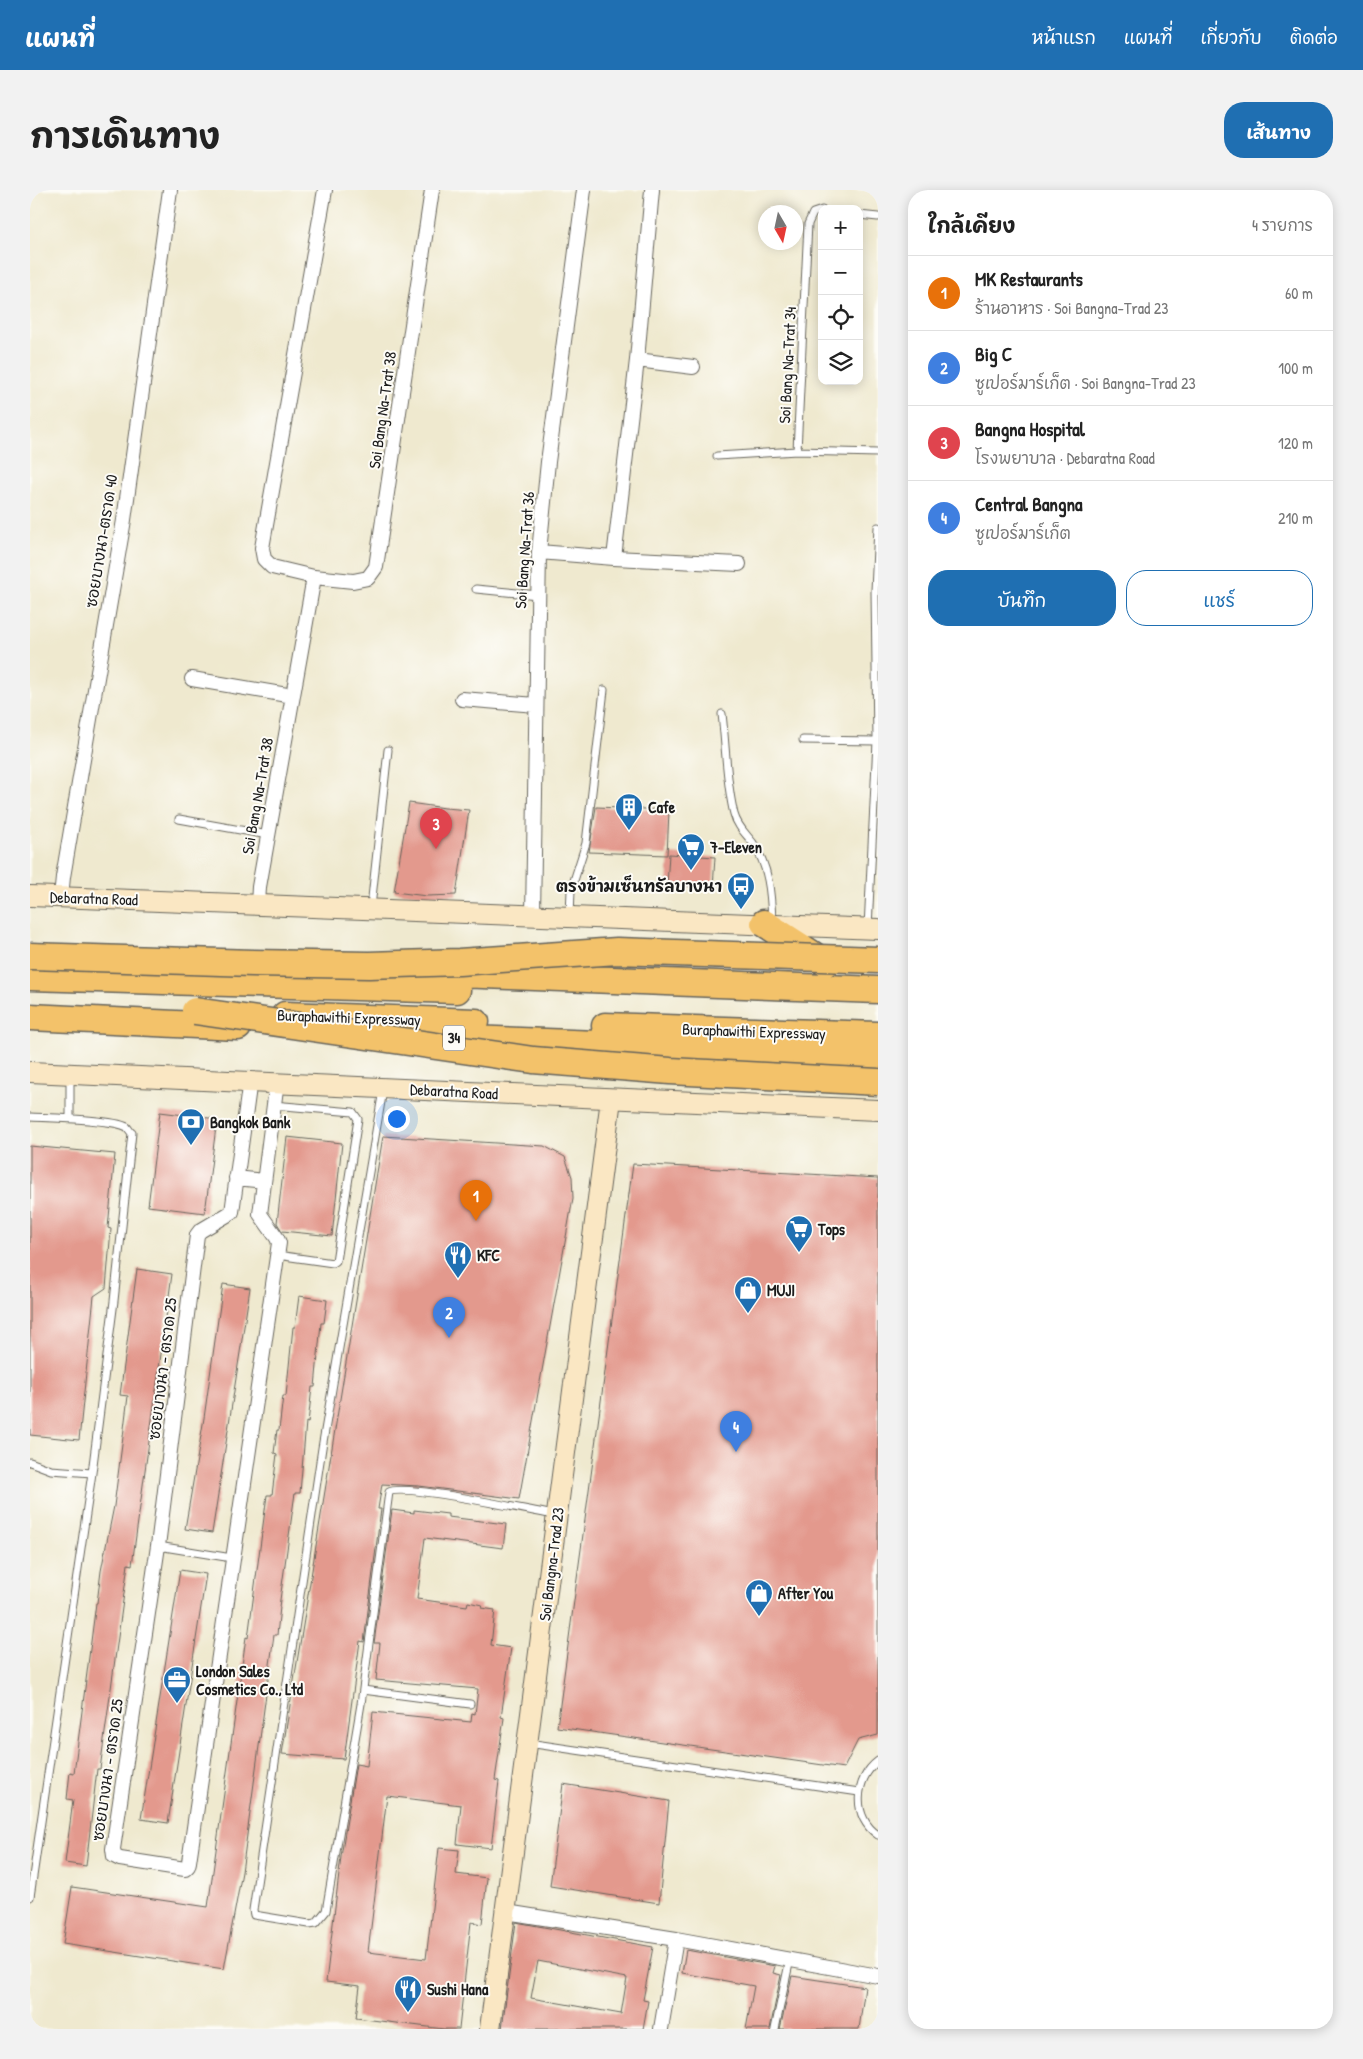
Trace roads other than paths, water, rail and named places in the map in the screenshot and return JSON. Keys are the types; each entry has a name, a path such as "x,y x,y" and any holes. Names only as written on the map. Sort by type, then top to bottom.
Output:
{"highway":[{"path":"768,924 875,996"},
{"path":"30,957 369,965 459,962 617,951 878,960"},
{"path":"30,957 875,996"},
{"name":"Buraphawithi Expressway","path":"30,976 458,990 875,996"},
{"name":"Buraphawithi Expressway","path":"30,1002 195,1011 878,1035"},
{"path":"195,1011 533,1060 670,1071 878,1082"},
{"name":"34","path":"30,1017 462,1038 878,1055"}],"main road":[{"name":"Debaratna Road","path":"30,896 873,928"},
{"name":"Debaratna Road","path":"30,1072 277,1081 611,1099 878,1110"},
{"name":"Soi Bangna-Trad 23","path":"490,2029 611,1099"}],"street":[{"name":"ซอยบางนา-ตราด 40","path":"61,897 124,520 170,190"},
{"name":"Soi Bang Na-Trat 38","path":"325,190 262,548 264,559 272,567 314,577 353,582 368,578 376,567 432,190"},
{"name":"Soi Bang Na-Trat 36","path":"533,915 540,552 548,462 584,190"},
{"path":"614,558 637,360 652,190"},
{"path":"637,360 693,367"},
{"path":"540,552 614,558 739,564"},
{"name":"Soi Bang Na-Trat 38","path":"258,904 268,835 314,577"},
{"path":"192,679 293,696"},
{"path":"462,699 536,705"},
{"name":"ซอยบางนา - ตราด 25","path":"250,1080 232,1212 200,1231 197,1235 158,1546 113,1850 114,1856 120,1859 185,1869 188,1866 277,1254 278,1241 260,1214 277,1081"},
{"path":"236,1178 264,1182"},
{"path":"506,1912 790,1959 878,1976"},
{"path":"661,2029 676,1940"}],"lane":[{"name":"Soi Bang Na-Trat 34","path":"797,450 808,224 813,213 818,211"},
{"path":"863,215 878,217"},
{"path":"717,456 797,450 878,453"},
{"path":"873,928 877,741 875,591 878,526"},
{"path":"476,589 538,595"},
{"path":"570,916 570,890 586,843 604,690"},
{"path":"722,714 734,816 743,833 753,844 768,876 771,893 768,924"},
{"path":"803,740 877,741"},
{"path":"371,908 388,750"},
{"path":"179,819 268,835"},
{"path":"70,1074 70,1118"},
{"path":"383,1086 316,1488 253,1910 255,1916 309,1924 316,1923 326,1911 363,1690 389,1492 400,1490 440,1494 558,1516"},
{"path":"273,1105 353,1112 358,1119 336,1261 333,1263 277,1254"},
{"path":"30,1117 70,1118 118,1125 127,1128 132,1134 114,1301 92,1473 30,1896"},
{"path":"30,1462 51,1470 92,1473"},
{"path":"158,1546 232,1558"},
{"path":"363,1690 470,1704"},
{"path":"527,1743 859,1792"},
{"path":"878,1761 863,1778 859,1792 859,1807 864,1821 878,1835"},
{"path":"775,2029 790,1959"}],"place":[{"name":"Cafe","path":"629,831"},
{"name":"Bangna Hospital","path":"436,849"},
{"name":"7-Eleven","path":"691,871"},
{"name":"ตรงข้ามเซ็นทรัลบางนา","path":"741,910"},
{"name":"Bangkok Bank","path":"191,1146"},
{"name":"MK Restaurants","path":"476,1221"},
{"name":"Tops","path":"799,1253"},
{"name":"KFC","path":"458,1279"},
{"name":"MUJI","path":"748,1314"},
{"name":"Big C","path":"449,1338"},
{"name":"Central Bangna","path":"736,1452"},
{"name":"After You","path":"759,1617"},
{"name":"London Sales Cosmetics Co., Ltd","path":"177,1704"},
{"name":"Sushi Hana","path":"408,2013"}]}
